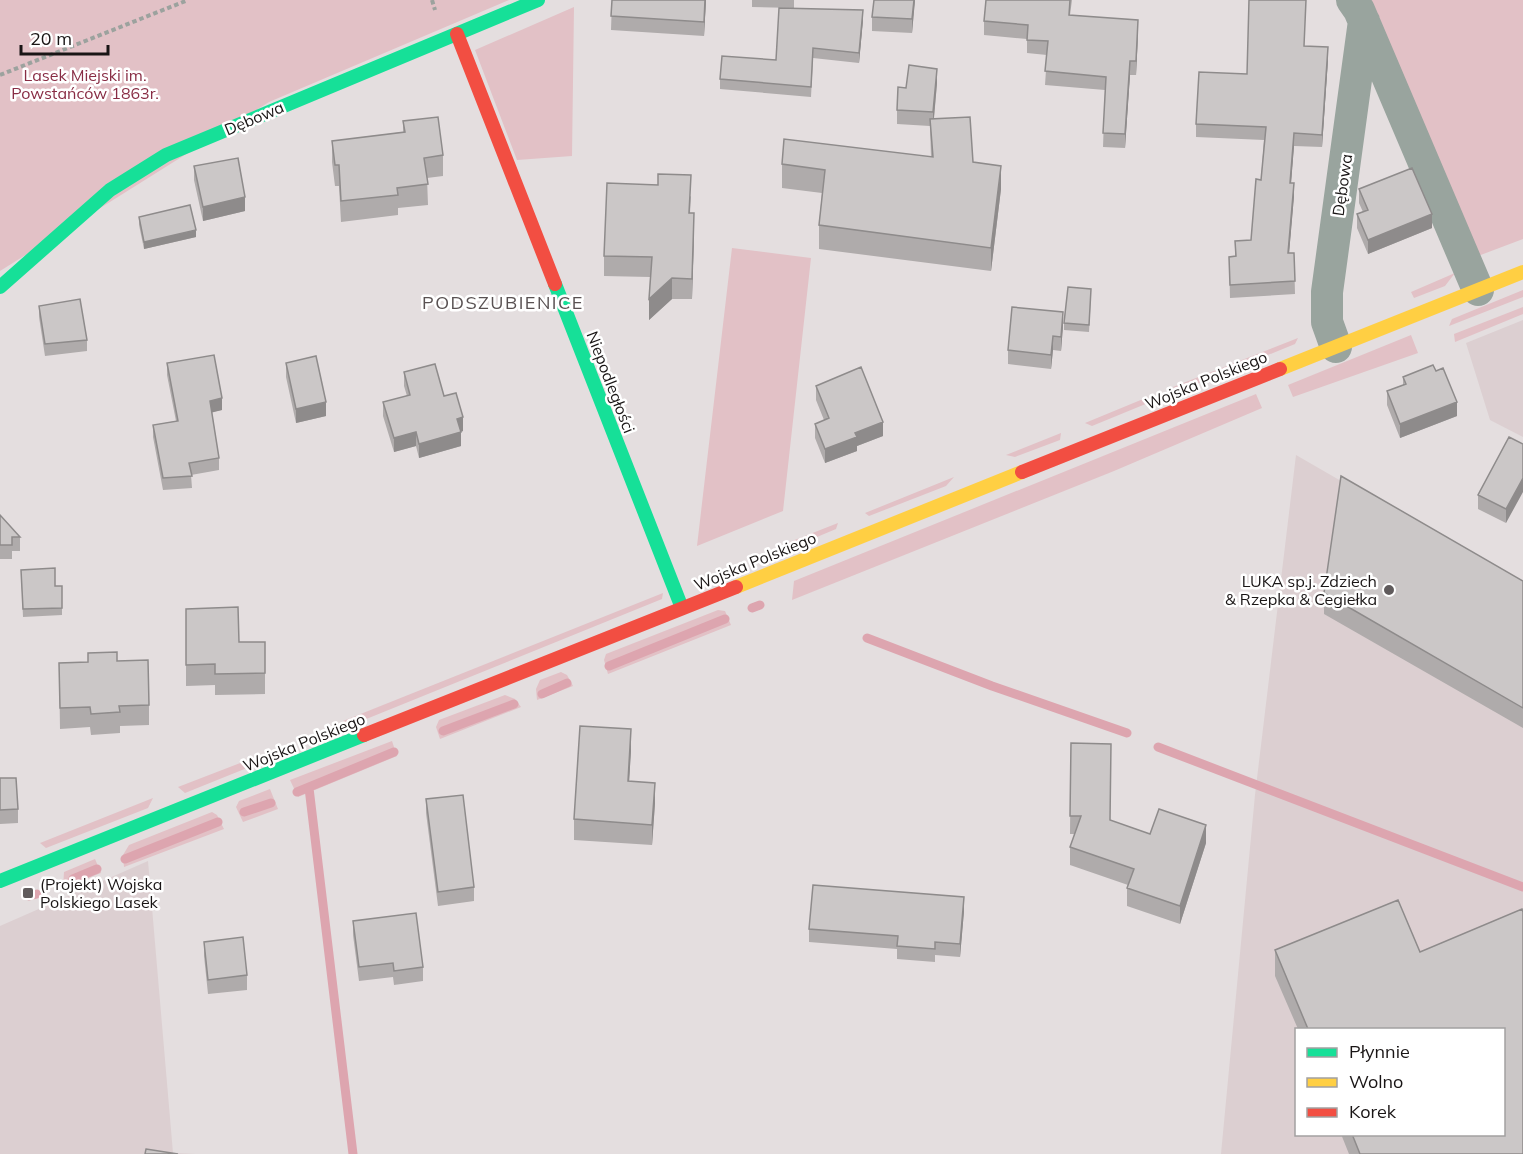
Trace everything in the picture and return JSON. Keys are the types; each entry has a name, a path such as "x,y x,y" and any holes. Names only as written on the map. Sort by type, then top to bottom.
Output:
{"street":[{"name":"Dębowa","path":"0,287 87,209 146,166 187,146 538,0"},
{"name":"Dębowa","path":"1358,11 1478,290"},
{"name":"Dębowa","path":"1336,347 1328,322 1328,292 1358,11"},
{"name":"Niepodległości","path":"457,34 682,608"},
{"name":"Wojska Polskiego","path":"0,881 1523,272"}],"path":[{"path":"0,75 188,0"}],"shaded area":[{"path":"1523,320 1523,437 1490,420 1466,343"},
{"path":"1296,455 1523,586 1523,1154 1221,1154 1255,795"},
{"path":"148,861 173,1153 196,1154 0,1154 0,926"}],"green space":[{"name":"Lasek Miejski im. Powstańców 1863r.","path":"0,0 509,0 269,102 0,271"},
{"path":"1371,0 1523,0 1523,239 1478,256"},
{"path":"574,7 572,156 517,160 475,50"},
{"path":"732,248 811,258 783,511 697,546"},
{"path":"1455,273 1445,286 1414,298 1411,292"},
{"path":"1523,290 1523,297 1449,326 1452,319"},
{"path":"1523,307 1523,314 1455,342 1454,334"},
{"path":"1411,335 1418,353 1293,397 1288,385"},
{"path":"1298,338 1295,344 1177,392 1173,387"},
{"path":"1256,394 1262,408 1114,471 792,600 794,581"},
{"path":"1148,397 1148,403 1092,426 1085,423"},
{"path":"1061,433 1060,440 1015,457 1006,455"},
{"path":"954,477 946,486 869,516 865,513"},
{"path":"838,523 836,529 793,547 787,543"},
{"path":"663,593 662,599 349,726 343,721"},
{"path":"718,610 725,611 731,625 608,674 604,660 606,654"},
{"path":"561,672 567,675 573,686 537,700 536,689 540,680"},
{"path":"505,695 515,699 521,707 440,739 436,727 439,720"},
{"path":"392,741 397,756 298,797 290,780"},
{"path":"248,760 247,768 185,793 178,787"},
{"path":"270,789 278,809 243,822 236,807 239,801"},
{"path":"153,798 148,808 46,848 40,843"},
{"path":"212,812 217,815 224,829 124,867 123,855 129,845"},
{"path":"95,859 101,873 63,888 64,872"}],"building":[{"path":"612,0 705,0 704,22 611,16"},
{"path":"874,0 914,0 912,19 872,17"},
{"path":"986,0 1070,0 1069,15 1138,20 1136,61 1130,61 1125,134 1103,133 1106,77 1045,71 1048,41 1027,40 1028,25 984,21"},
{"path":"1249,0 1306,0 1304,46 1328,47 1322,135 1294,133 1290,183 1294,183 1288,253 1294,253 1295,281 1230,285 1229,257 1236,256 1235,241 1251,240 1256,179 1261,180 1266,127 1196,124 1199,72 1247,74"},
{"path":"779,8 863,10 859,53 813,48 811,87 720,79 722,56 776,60"},
{"path":"909,65 937,69 933,112 897,110 898,87 906,88"},
{"path":"438,117 443,155 424,158 428,184 397,188 398,195 341,201 339,165 335,165 332,141 405,132 403,121"},
{"path":"970,117 973,162 1001,166 991,248 819,225 825,170 782,164 784,139 933,157 930,119"},
{"path":"238,158 245,197 203,207 194,166"},
{"path":"1412,168 1432,214 1368,240 1357,214 1368,210 1359,189"},
{"path":"658,174 691,175 689,213 694,213 692,279 672,278 649,299 652,257 604,256 607,183 658,185"},
{"path":"190,205 196,230 144,242 139,217"},
{"path":"1068,287 1091,289 1089,325 1064,323"},
{"path":"80,299 87,340 45,344 39,306"},
{"path":"1012,307 1063,312 1061,337 1053,336 1051,355 1008,350"},
{"path":"214,355 222,398 210,401 219,458 189,463 192,476 163,478 153,425 178,421 167,363"},
{"path":"316,356 326,402 296,409 286,363"},
{"path":"435,364 444,396 456,393 463,417 457,419 461,432 419,444 416,432 394,438 383,402 410,395 404,372"},
{"path":"1433,365 1436,371 1443,368 1457,402 1400,424 1387,391 1406,384 1403,377"},
{"path":"861,367 883,422 855,433 857,437 825,449 815,424 829,418 816,386"},
{"path":"1509,437 1523,444 1523,478 1506,509 1478,495"},
{"path":"1341,476 1523,581 1523,708 1324,593"},
{"path":"0,515 20,537 12,537 12,545 0,545"},
{"path":"55,568 55,586 62,586 62,608 23,609 21,570"},
{"path":"238,607 239,642 265,642 265,673 215,674 215,664 186,665 186,609"},
{"path":"117,652 117,661 148,660 149,705 119,706 120,712 91,714 90,707 60,708 59,663 88,662 88,653"},
{"path":"580,726 631,729 628,781 655,783 652,825 574,819"},
{"path":"1071,743 1111,744 1110,820 1150,834 1159,809 1206,825 1180,906 1127,888 1134,869 1070,847 1081,816 1070,816"},
{"path":"0,778 16,778 18,809 0,810"},
{"path":"463,795 474,887 438,892 426,799"},
{"path":"813,885 964,897 960,944 935,942 935,949 897,946 898,936 809,929"},
{"path":"1398,900 1420,952 1522,909 1523,1154 1360,1154 1353,1136 1505,1136 1505,1028 1308,1028 1275,950"},
{"path":"416,913 423,967 394,971 393,963 359,967 353,921"},
{"path":"243,937 247,975 208,980 204,942"},
{"path":"146,1149 178,1154 145,1154"}],"waterway":[{"path":"752,608 760,605"},
{"path":"609,666 725,619"},
{"path":"867,638 992,686 1127,733"},
{"path":"542,694 567,683"},
{"path":"443,731 514,704"},
{"path":"1158,747 1523,887"},
{"path":"297,792 394,752"},
{"path":"309,788 353,1154"},
{"path":"244,812 271,803"},
{"path":"125,859 218,822"},
{"path":"73,879 97,869"},
{"path":"29,896 37,894"}],"traffic: fast":[{"path":"0,287 110,190 166,155 538,0"},
{"path":"555,284 682,608"},
{"path":"0,881 364,735"}],"traffic: slow":[{"path":"1280,369 1523,272"},
{"path":"736,587 1022,472"}],"traffic: jam":[{"path":"457,34 555,284"},
{"path":"1022,472 1280,369"},
{"path":"364,735 736,587"}],"place":[{"name":"LUKA sp.j. Zdziech & Rzepka & Cegiełka","path":"1389,590"},
{"name":"(Projekt) Wojska Polskiego Lasek","path":"28,893"}],"district":[{"name":"PODSZUBIENICE","path":"503,303"}]}
